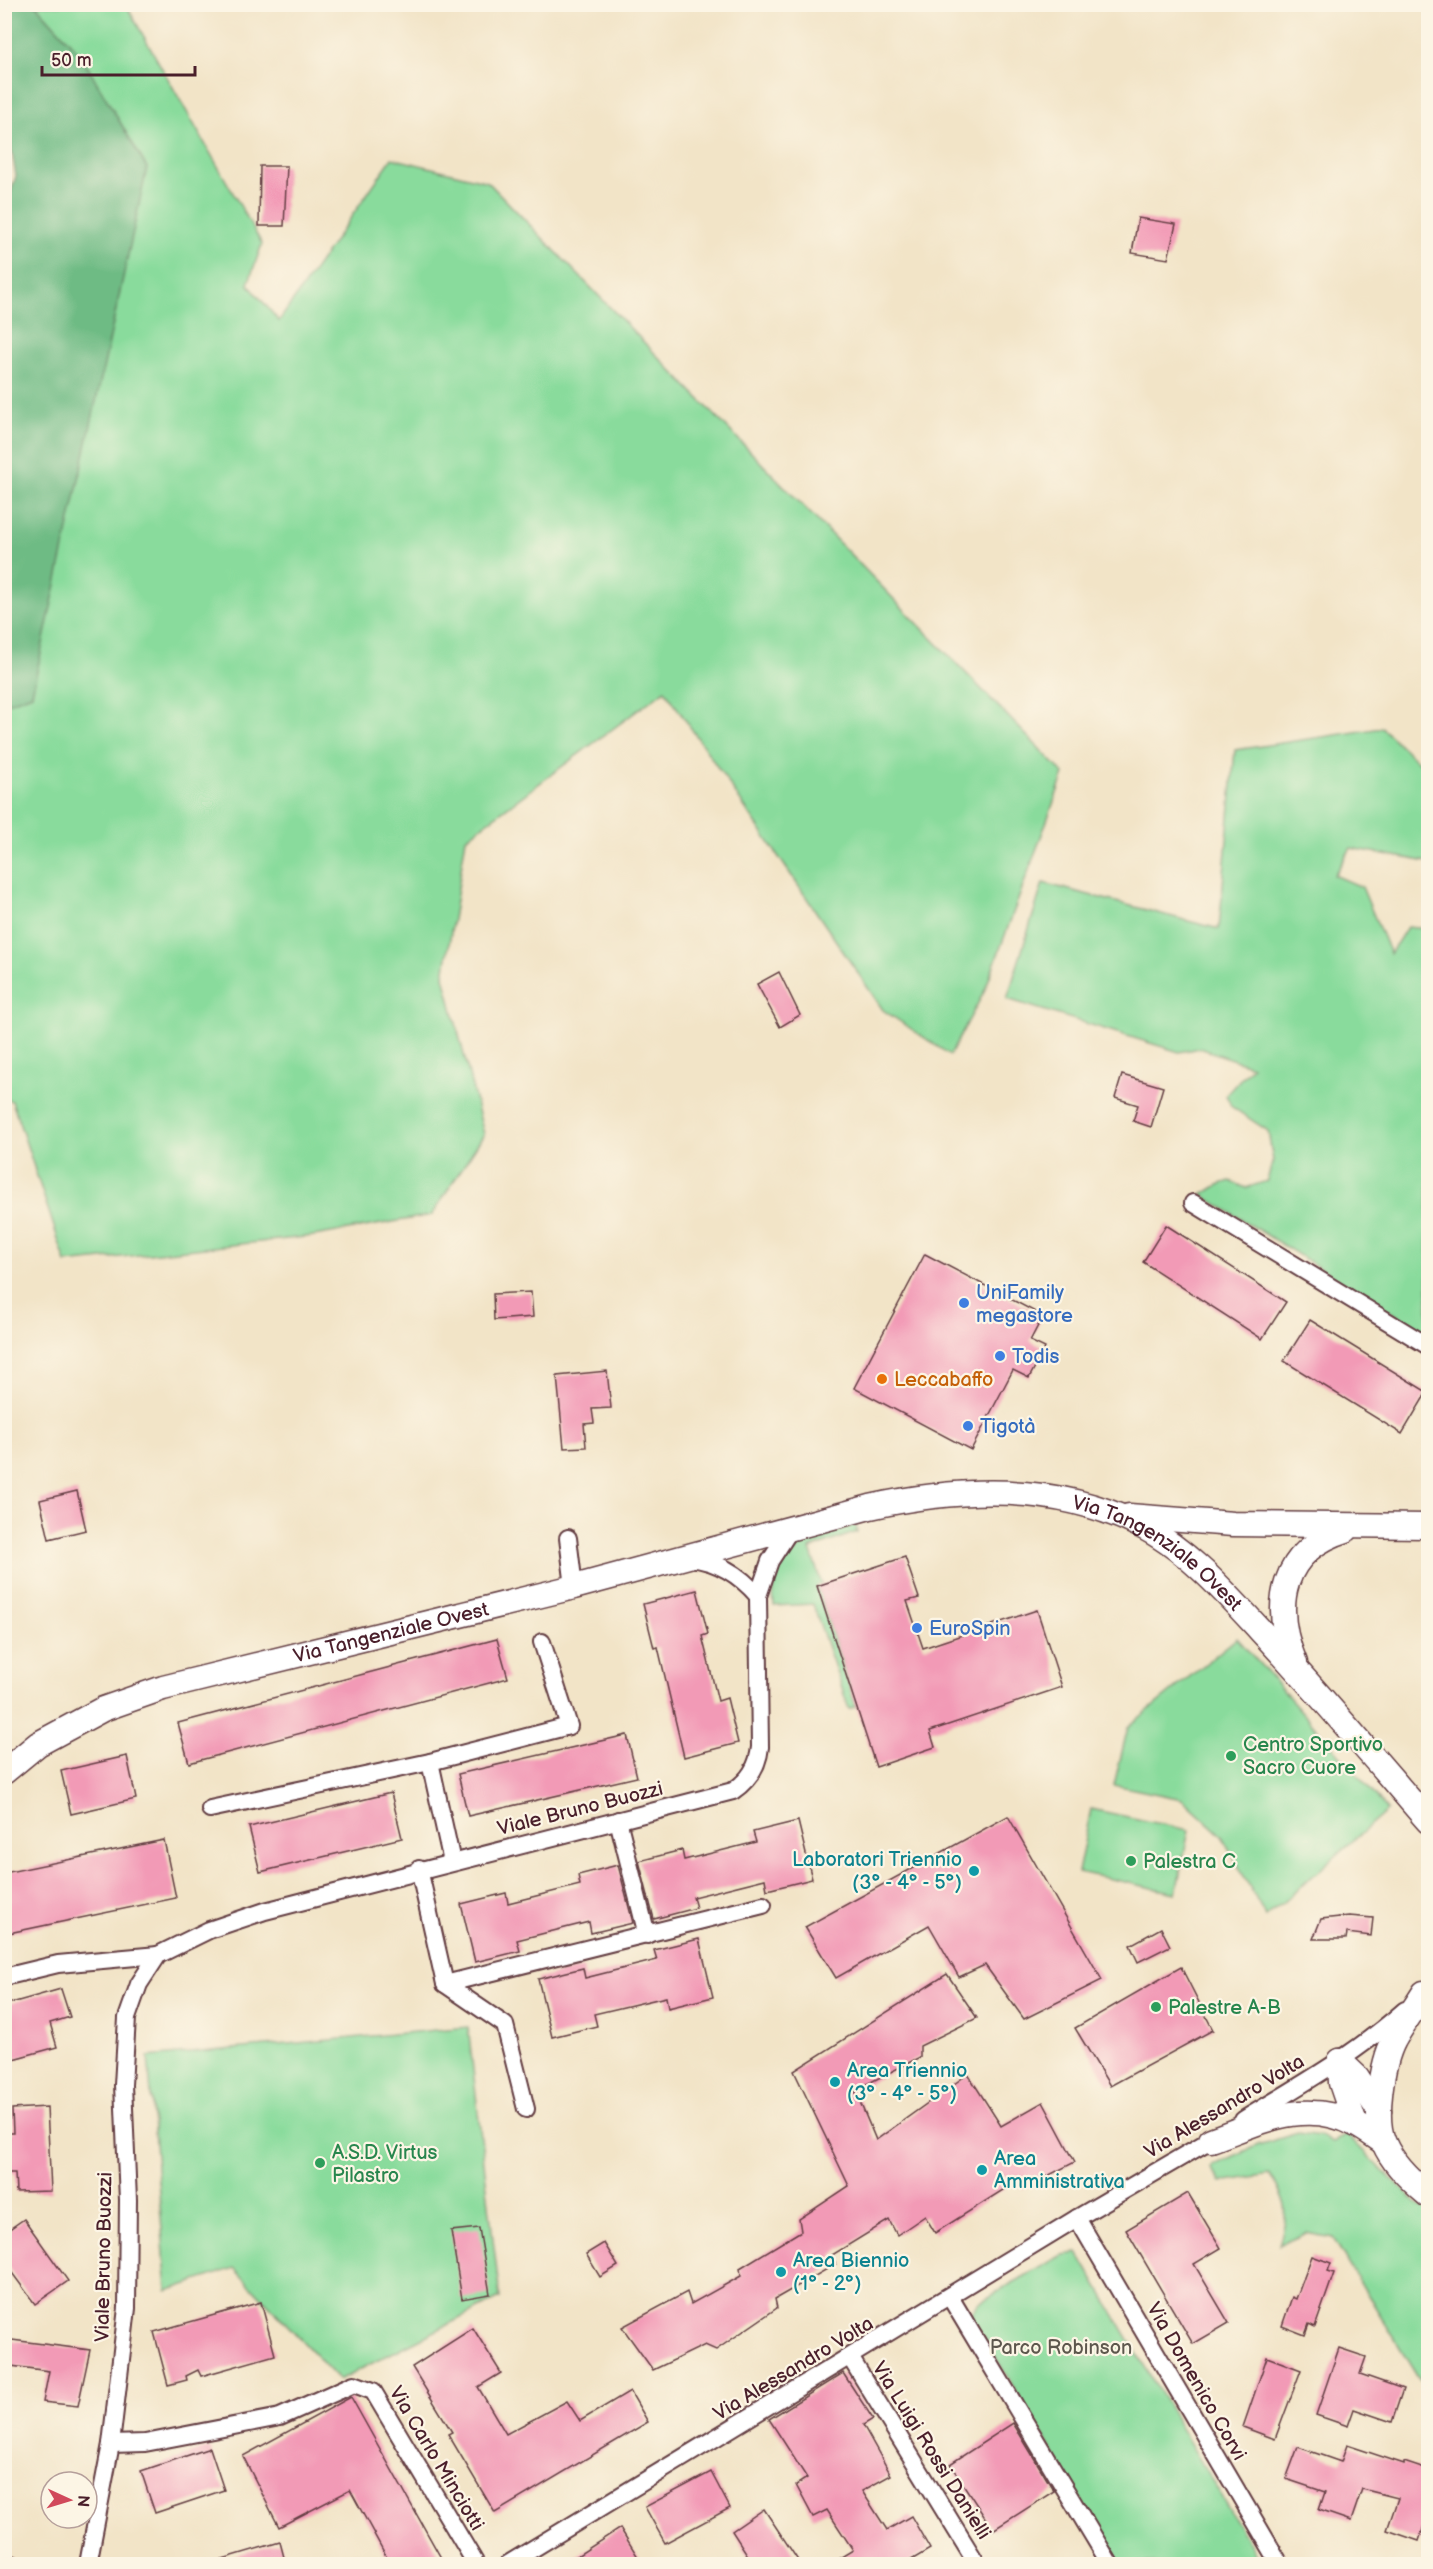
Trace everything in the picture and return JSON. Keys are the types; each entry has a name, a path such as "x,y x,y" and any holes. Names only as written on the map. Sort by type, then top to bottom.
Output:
{"main road":[{"name":"Via Tangenziale Ovest","path":"4,1772 38,1744 103,1709 163,1688 574,1587 793,1527 907,1499 976,1493 1035,1496 1093,1507 1117,1515 1158,1536 1176,1549 1231,1599 1299,1671 1428,1821"},
{"path":"1117,1515 1233,1524 1428,1526"},
{"path":"1299,1671 1292,1654 1284,1619 1287,1579 1297,1562 1317,1544 1330,1536 1358,1527"},
{"path":"1383,2142 1379,2111 1383,2076 1393,2042 1426,1991"},
{"path":"1340,2061 1357,2077 1379,2111"},
{"path":"1340,2061 1341,2083 1355,2124"},
{"path":"1211,2140 1287,2113 1325,2113 1355,2124 1383,2142 1403,2173 1428,2195"}],"street":[{"path":"1193,1203 1428,1346"},
{"path":"682,1557 713,1563 727,1569 739,1577 758,1596 770,1561 793,1527"},
{"path":"567,1538 574,1587"},
{"name":"Viale Bruno Buozzi","path":"4,1977 58,1964 158,1955 209,1930 266,1911 419,1869 733,1791 751,1775 759,1757 758,1596"},
{"path":"210,1809 430,1762 569,1726 542,1642"},
{"path":"430,1762 453,1862"},
{"path":"618,1820 647,1935"},
{"path":"419,1869 445,1984 505,2025 526,2109"},
{"path":"445,1984 764,1905"},
{"name":"Viale Bruno Buozzi","path":"88,2565 111,2444 127,2296 124,2037 127,2018 139,1984 158,1955"},
{"name":"Via Alessandro Volta","path":"508,2565 1077,2218 1340,2061 1377,2036 1426,1991"},
{"name":"Via Domenico Corvi","path":"1077,2218 1280,2565"},
{"path":"950,2297 1110,2565"},
{"name":"Via Luigi Rossi Danielli","path":"850,2357 978,2565"},
{"name":"Via Carlo Minciotti","path":"111,2444 145,2443 280,2416 354,2384 364,2387 374,2391 476,2565"},
{"path":"4,2563 12,2565"}],"green space":[{"path":"4,5 36,5 80,54 147,168 32,694 5,704 4,213 16,176 8,131 5,129"},
{"path":"36,5 126,5 262,244 248,284 279,321 392,158 488,182 1064,774 985,990 950,1055 883,1010 665,690 466,838 444,976 484,1134 432,1215 314,1236 66,1263 12,1101 5,1099 4,704 32,694 80,54"},
{"path":"1382,728 1428,771 1428,862 1351,848 1334,875 1362,887 1390,954 1407,927 1428,929 1428,1335 1202,1195 1230,1181 1246,1188 1267,1181 1273,1160 1268,1131 1232,1107 1226,1095 1252,1066 1200,1048 1179,1052 1007,999 1043,883 1219,929 1235,750"},
{"path":"856,1525 857,1532 810,1549 822,1585 817,1587 856,1706 849,1709 813,1604 774,1606 774,1588 778,1573 786,1560 797,1550 824,1535"},
{"name":"Centro Sportivo Sacro Cuore","path":"1237,1638 1388,1810 1266,1917 1222,1836 1182,1799 1114,1785 1128,1727"},
{"name":"Palestra C","path":"1091,1809 1189,1830 1176,1893 1078,1872"},
{"name":"A.S.D. Virtus Pilastro","path":"468,2027 500,2298 339,2380 234,2268 167,2291 148,2057"},
{"path":"1298,2133 1321,2136 1333,2142 1347,2135 1416,2203 1428,2210 1428,2393 1333,2238 1306,2233 1279,2245 1286,2216 1285,2208 1284,2201 1269,2174 1221,2182 1210,2167 1258,2145"},
{"name":"Parco Robinson","path":"1078,2253 1261,2564 1120,2564 970,2315 979,2303 1009,2285 1062,2255"}],"building":[{"path":"260,166 287,166 284,226 259,226"},
{"path":"1138,218 1176,224 1168,259 1132,253"},
{"path":"779,972 800,1015 780,1027 757,984"},
{"path":"1122,1075 1163,1087 1151,1127 1133,1121 1138,1105 1115,1098"},
{"path":"1166,1225 1286,1302 1262,1339 1143,1262"},
{"path":"925,1254 1043,1316 1030,1341 1045,1348 1029,1378 1013,1370 971,1450 854,1388"},
{"path":"531,1292 533,1317 494,1320 493,1294"},
{"path":"1310,1320 1427,1392 1402,1434 1284,1361"},
{"path":"607,1371 611,1408 592,1409 594,1423 584,1424 586,1447 564,1448 557,1376"},
{"path":"77,1491 86,1530 49,1539 40,1500"},
{"path":"905,1557 919,1598 907,1601 923,1648 1037,1610 1062,1687 930,1731 935,1747 876,1767 817,1586"},
{"path":"697,1590 708,1634 702,1636 718,1701 727,1698 738,1743 684,1757 658,1647 654,1648 643,1604"},
{"path":"497,1639 508,1678 189,1763 178,1723"},
{"path":"627,1735 637,1777 468,1816 458,1774"},
{"path":"127,1756 136,1799 71,1814 61,1771"},
{"path":"391,1793 402,1838 260,1872 249,1827"},
{"name":"Laboratori Triennio (3° - 4° - 5°)","path":"1008,1816 1102,1980 1024,2019 985,1965 959,1977 929,1925 836,1978 805,1927"},
{"path":"798,1821 812,1879 767,1890 765,1879 693,1897 696,1908 654,1919 639,1861 682,1850 684,1860 756,1842 753,1832"},
{"path":"164,1840 176,1898 4,1934 4,1873"},
{"path":"618,1865 633,1923 591,1933 589,1922 517,1940 520,1951 475,1962 461,1904 506,1893 508,1903 580,1885 578,1875"},
{"path":"1349,1916 1373,1918 1371,1936 1347,1933 1346,1939 1313,1939 1321,1919"},
{"path":"1161,1928 1170,1946 1138,1962 1130,1945"},
{"path":"699,1939 713,1997 668,2008 666,1997 594,2014 597,2026 552,2037 538,1979 583,1968 585,1978 657,1960 654,1950"},
{"name":"Palestre A-B","path":"1181,1967 1213,2030 1110,2086 1075,2028"},
{"path":"947,1974 977,2018 920,2046 920,2057 855,2090 876,2140 968,2074 1001,2126 1043,2102 1075,2162 1022,2189 1017,2181 935,2233 925,2216 897,2235 889,2220 832,2255 836,2264 775,2299 777,2308 716,2350 705,2345 653,2370 622,2327 687,2292 691,2304 741,2276 740,2268 801,2231 799,2219 849,2186 794,2071"},
{"path":"61,1989 70,2017 50,2023 57,2047 13,2059 4,2028 4,2005"},
{"path":"47,2107 51,2191 16,2192 15,2173 4,2173 4,2133 13,2133 12,2109"},
{"path":"1188,2193 1221,2248 1194,2264 1229,2323 1193,2344 1126,2230"},
{"path":"24,2219 68,2281 35,2304 4,2262 4,2233"},
{"path":"479,2228 490,2294 462,2299 451,2231"},
{"path":"604,2243 618,2266 600,2277 586,2254"},
{"path":"1312,2256 1331,2263 1328,2271 1334,2273 1315,2327 1309,2324 1305,2335 1282,2326 1292,2297 1296,2299"},
{"path":"261,2302 275,2355 201,2376 198,2370 186,2376 187,2380 168,2385 154,2332"},
{"path":"473,2328 501,2373 478,2387 506,2434 567,2401 580,2421 630,2391 648,2422 495,2513 448,2434 452,2432 412,2367"},
{"path":"4,2339 90,2350 78,2406 43,2402 49,2371 4,2365"},
{"path":"1339,2348 1366,2357 1360,2374 1403,2389 1392,2422 1354,2409 1348,2426 1316,2415"},
{"path":"1267,2357 1301,2370 1275,2439 1243,2427"},
{"path":"843,2373 873,2419 863,2425 891,2475 862,2491 887,2530 911,2516 930,2549 903,2565 828,2565 853,2550 827,2510 813,2517 796,2485 807,2478 769,2419"},
{"path":"351,2397 441,2558 428,2565 391,2565 350,2490 279,2527 243,2456"},
{"path":"1013,2423 1054,2491 993,2530 950,2464"},
{"path":"1347,2445 1428,2470 1428,2513 1419,2541 1387,2530 1398,2498 1362,2489 1351,2521 1319,2510 1325,2492 1286,2479 1298,2447 1341,2462"},
{"path":"210,2448 224,2490 155,2513 141,2471"},
{"path":"711,2472 730,2508 665,2543 645,2507"},
{"path":"764,2509 801,2565 754,2565 732,2531"},
{"path":"620,2528 643,2565 563,2565"},
{"path":"280,2542 286,2565 220,2565 219,2560"}],"place":[{"name":"UniFamily megastore","path":"964,1303"},
{"name":"Todis","path":"1000,1356"},
{"name":"Leccabaffo","path":"882,1379"},
{"name":"Tigotà","path":"968,1426"},
{"name":"EuroSpin","path":"917,1628"},
{"name":"Centro Sportivo Sacro Cuore","path":"1231,1756"},
{"name":"Palestra C","path":"1131,1861"},
{"name":"Laboratori Triennio (3° - 4° - 5°)","path":"974,1871"},
{"name":"Palestre A-B","path":"1156,2007"},
{"name":"Area Triennio (3° - 4° - 5°)","path":"835,2082"},
{"name":"A.S.D. Virtus Pilastro","path":"320,2163"},
{"name":"Area Amministrativa","path":"982,2170"},
{"name":"Area Biennio (1° - 2°)","path":"781,2272"}]}
